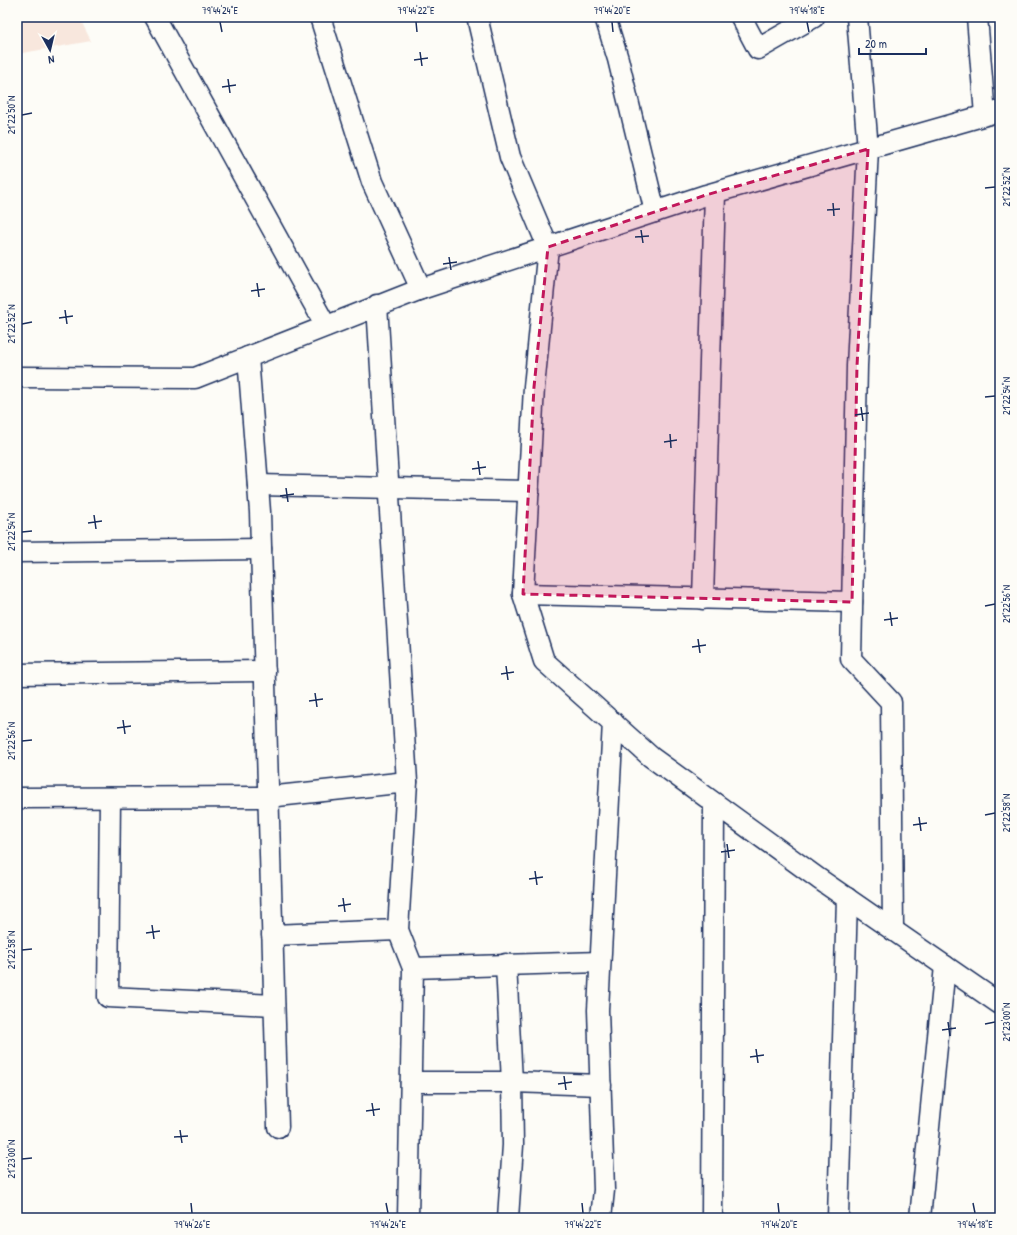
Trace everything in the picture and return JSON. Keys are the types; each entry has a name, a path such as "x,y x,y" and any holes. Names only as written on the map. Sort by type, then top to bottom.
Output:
{"street":[{"path":"155,17 326,326"},
{"path":"320,17 372,182 421,289"},
{"path":"477,17 510,156 548,247 534,387 523,594 544,661 651,757 847,898 1000,1004"},
{"path":"605,17 618,59 655,212"},
{"path":"741,17 758,50 814,17"},
{"path":"857,17 868,149 857,366 851,658 891,702 893,930"},
{"path":"17,377 195,378 377,305 421,289 715,193 992,113 977,17"},
{"path":"703,599 715,193"},
{"path":"377,305 407,782 398,930 413,968 408,1218"},
{"path":"248,357 258,485 261,549 278,1127"},
{"path":"258,485 529,491"},
{"path":"17,552 261,549"},
{"path":"523,594 852,602"},
{"path":"17,674 265,671"},
{"path":"602,1218 604,1190 598,1010 613,722"},
{"path":"17,798 268,797 407,782"},
{"path":"110,798 108,997 274,1004"},
{"path":"712,1218 714,802"},
{"path":"838,1218 847,898"},
{"path":"272,934 398,930"},
{"path":"413,968 600,962"},
{"path":"506,964 512,1082 513,1145 508,1218"},
{"path":"920,1218 945,966"},
{"path":"411,1082 512,1082 601,1085"}],"highlighted area":[{"path":"868,149 857,366 852,602 523,594 534,387 548,247 706,195"}],"shaded area":[{"path":"17,17 79,17 91,41 17,54"}]}
